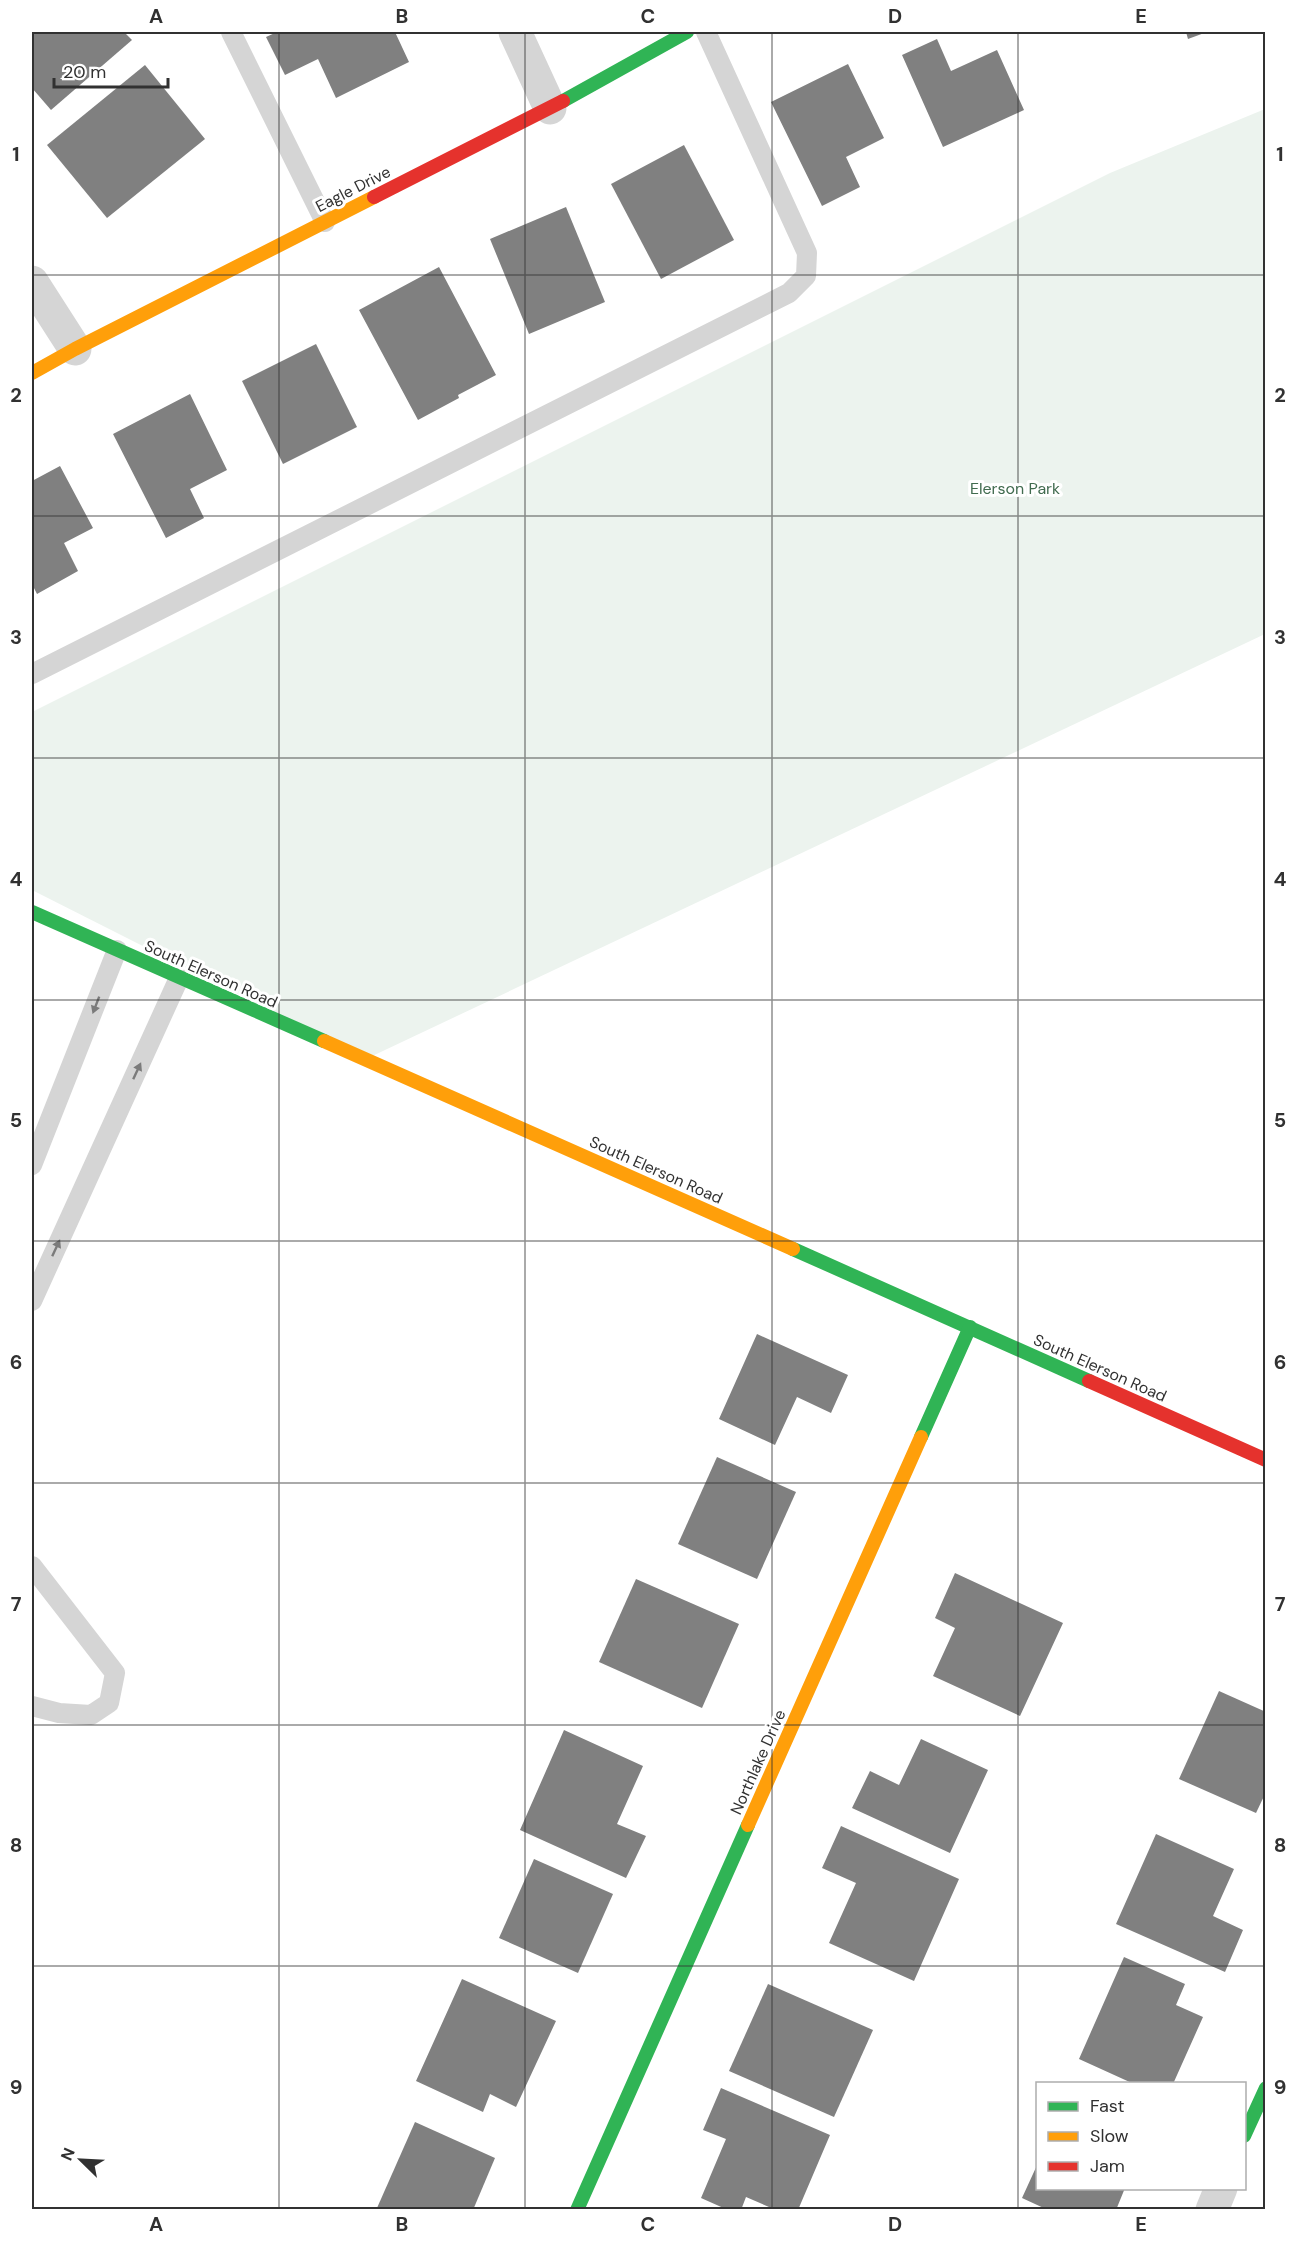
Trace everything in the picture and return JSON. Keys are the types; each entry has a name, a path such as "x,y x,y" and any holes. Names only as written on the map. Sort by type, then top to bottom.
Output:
{"street":[{"path":"515,32 550,108"},
{"name":"Eagle Drive","path":"32,373 550,108 687,32"},
{"path":"32,282 75,349"},
{"name":"South Elerson Road","path":"32,912 1266,1460"},
{"name":"Northlake Drive","path":"577,2210 970,1327"},
{"path":"1246,2134 1266,2088"},
{"path":"1212,2210 1220,2190"}],"lane":[{"path":"231,32 325,222"},
{"path":"32,674 789,293 806,276 807,253 706,32"},
{"path":"32,1165 117,950"},
{"path":"32,1301 179,978"},
{"path":"32,1566 115,1673 109,1703 91,1715 59,1713 32,1706"}],"green space":[{"name":"Elerson Park","path":"1265,109 1265,634 366,1059 32,890 32,712 1110,173"}],"building":[{"path":"32,32 124,32 132,40 51,110 32,88"},
{"path":"277,32 395,32 409,62 336,98 318,59 285,75 266,37"},
{"path":"1186,32 1207,32 1188,39"},
{"path":"937,39 951,71 997,50 1024,110 943,147 902,55"},
{"path":"848,64 884,138 846,157 860,187 822,206 771,102"},
{"path":"145,65 205,139 107,218 47,145"},
{"path":"684,145 734,240 661,279 611,184"},
{"path":"566,207 605,302 529,334 490,239"},
{"path":"439,267 496,375 418,420 359,310"},
{"path":"316,344 357,427 283,464 242,381"},
{"path":"190,394 227,470 190,489 204,518 166,538 113,434"},
{"path":"60,466 93,528 64,543 78,571 37,594 32,584 32,481"},
{"path":"757,1334 848,1375 831,1413 797,1397 775,1445 719,1419"},
{"path":"717,1457 796,1492 757,1579 678,1544"},
{"path":"955,1573 1063,1623 1020,1716 933,1676 955,1628 935,1618"},
{"path":"636,1579 739,1624 702,1708 599,1662"},
{"path":"1219,1691 1266,1712 1266,1792 1256,1813 1179,1779"},
{"path":"564,1730 643,1766 617,1824 646,1836 626,1878 520,1830"},
{"path":"921,1739 988,1770 950,1853 852,1808 870,1771 899,1785"},
{"path":"841,1826 959,1879 914,1981 829,1943 856,1883 822,1868"},
{"path":"1156,1834 1234,1869 1213,1916 1243,1930 1225,1972 1116,1924"},
{"path":"534,1859 613,1894 578,1973 499,1938"},
{"path":"1124,1957 1185,1984 1176,2005 1203,2017 1174,2082 1130,2082 1079,2059"},
{"path":"462,1979 556,2021 516,2107 490,2094 483,2112 416,2081"},
{"path":"768,1984 873,2030 834,2117 729,2071"},
{"path":"721,2088 830,2135 798,2210 776,2210 746,2197 741,2210 728,2210 701,2198 726,2139 703,2130"},
{"path":"415,2122 495,2158 473,2210 377,2208"},
{"path":"1036,2167 1036,2190 1124,2190 1116,2210 1048,2210 1022,2198"}],"traffic: fast":[{"path":"563,101 687,32"},
{"path":"32,912 324,1041"},
{"path":"793,1249 1089,1381"},
{"path":"921,1437 970,1327"},
{"path":"577,2210 748,1825"},
{"path":"1246,2132 1266,2088"}],"traffic: slow":[{"path":"32,373 374,197"},
{"path":"324,1041 793,1249"},
{"path":"748,1825 921,1437"}],"traffic: jam":[{"path":"374,197 563,101"},
{"path":"1089,1381 1266,1460"}]}
